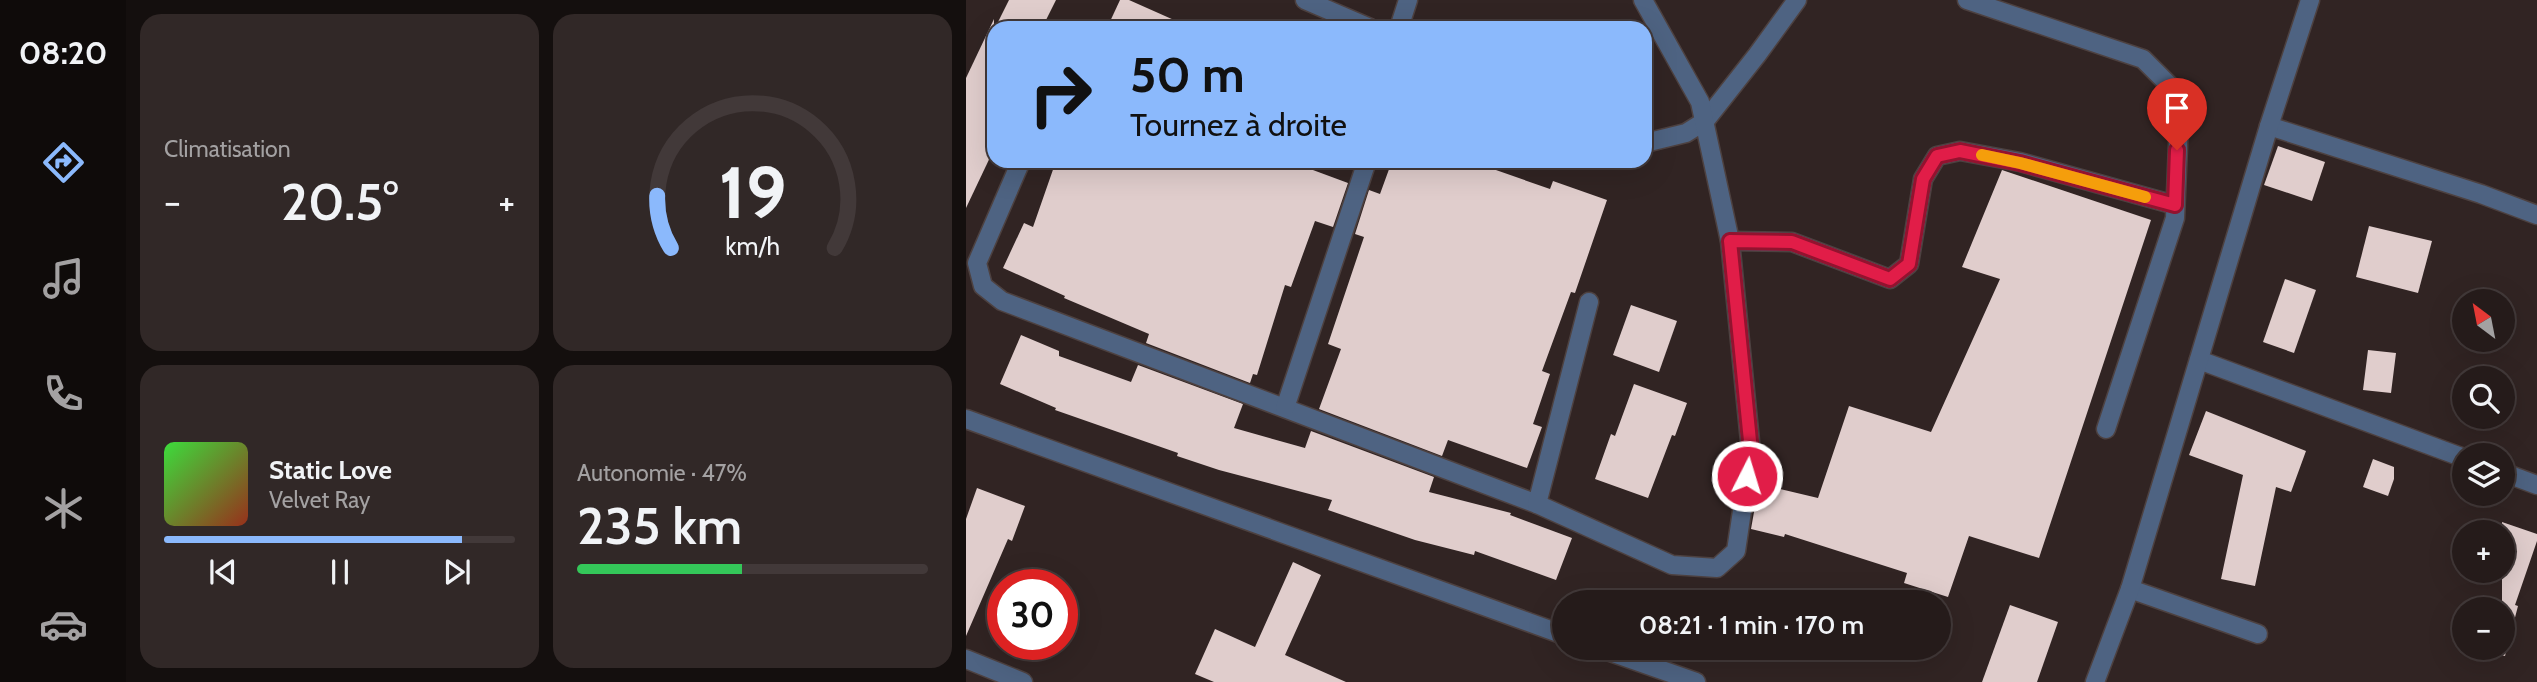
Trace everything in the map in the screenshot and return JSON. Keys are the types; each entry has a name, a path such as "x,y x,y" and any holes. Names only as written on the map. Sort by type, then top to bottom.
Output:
{"street":[{"path":"1306,0 1354,21"},
{"path":"1401,21 1408,0"},
{"path":"1018,168 977,263 983,286 1002,301 1537,504 1672,565 1717,568 1736,551 1751,451 1730,241 1700,102 1643,0"},
{"path":"1652,140 1686,133 1704,121 1797,0"},
{"path":"1966,0 2143,59 2180,96 2175,218 2106,429"},
{"path":"2095,682 2130,589 2269,126 2310,0"},
{"path":"2269,126 2481,194 2537,215"},
{"path":"1730,241 1792,242 1890,279 1909,264 1923,179 1937,156 1960,151 2020,163 2175,205"},
{"path":"1285,408 1365,168"},
{"path":"1537,504 1589,302"},
{"path":"2199,360 2452,454"},
{"path":"966,419 1552,631"},
{"path":"2515,477 2537,485"},
{"path":"2130,589 2258,634"},
{"path":"966,659 1023,682"},
{"path":"1634,660 1696,682"}],"building":[{"path":"1009,0 1056,0 1046,21 998,21"},
{"path":"1120,0 1129,0 1176,21 1110,21"},
{"path":"987,34 987,164 966,208 966,78"},
{"path":"2278,146 2325,162 2312,201 2264,185"},
{"path":"1054,168 1308,168 1348,183 1333,227 1315,221 1291,287 1285,285 1257,375 1253,374 1250,383 1146,343 1149,334 1064,298 1065,296 1003,268 1024,223 1033,227"},
{"path":"1389,168 1490,168 1550,189 1553,181 1607,200 1575,293 1571,292 1542,371 1550,374 1533,424 1542,427 1527,468 1448,440 1442,456 1319,409 1341,349 1328,344 1364,237 1355,234 1369,190 1380,194"},
{"path":"2002,170 2151,220 2039,558 1969,536 1950,590 1926,590 1904,583 1907,573 1785,534 1784,537 1751,529 1759,484 1818,498 1849,406 1931,432 2000,279 1962,267"},
{"path":"2369,226 2432,241 2418,293 2356,277"},
{"path":"2285,279 2316,290 2294,353 2263,342"},
{"path":"1631,305 1677,321 1659,372 1613,355"},
{"path":"1021,335 1059,351 1059,356 1131,382 1138,365 1243,404 1234,428 1305,448 1311,431 1434,477 1429,492 1511,513 1510,515 1572,538 1556,580 1475,551 1474,555 1415,540 1328,510 1332,500 1219,470 1055,410 1056,408 1000,384"},
{"path":"2368,350 2396,353 2391,393 2363,390"},
{"path":"1634,384 1687,403 1648,498 1595,479 1611,434 1615,436"},
{"path":"2206,411 2306,451 2291,492 2276,487 2255,586 2221,579 2243,475 2189,455"},
{"path":"2373,459 2394,467 2394,479 2388,496 2363,487"},
{"path":"977,488 1025,506 1012,541 1008,539 995,569 987,569 987,588 966,636 966,519"},
{"path":"2515,526 2537,534 2515,605 2515,597 2502,597 2502,583 2515,583"},
{"path":"1293,562 1321,575 1285,655 1346,682 1214,682 1195,674 1215,629 1255,647"},
{"path":"2010,605 2058,622 2037,682 1982,682"}],"slow traffic":[{"path":"1982,155 2145,197"}],"route":[{"path":"1747,476 1751,451 1730,241 1792,242 1890,279 1909,264 1923,179 1937,156 1960,151 2020,163 2175,205 2177,150"}]}
